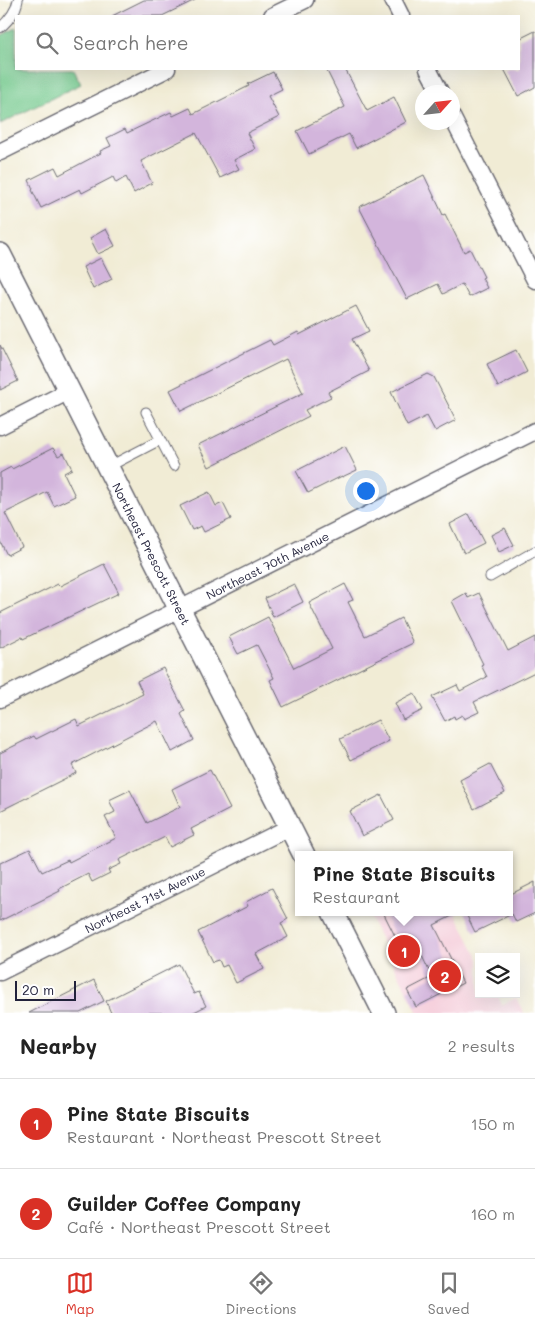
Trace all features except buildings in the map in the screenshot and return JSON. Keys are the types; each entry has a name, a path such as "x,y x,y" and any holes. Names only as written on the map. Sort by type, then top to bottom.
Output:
{"street":[{"path":"274,15 304,0"},
{"path":"393,0 400,15"},
{"path":"0,152 165,70"},
{"path":"429,70 436,85"},
{"path":"459,130 535,280"},
{"name":"Northeast Prescott Street","path":"0,254 302,851"},
{"path":"0,426 69,391"},
{"name":"Northeast 70th Avenue","path":"0,699 535,431"},
{"name":"Northeast 71st Avenue","path":"0,972 290,827"},
{"path":"335,916 384,1013"}],"lane":[{"path":"0,28 16,8 18,0"},
{"path":"146,412 174,466"},
{"path":"108,467 160,440"},
{"path":"490,577 535,551"}],"shaded area":[{"path":"369,916 457,916 476,953 475,998 499,998 502,1005 516,998 524,1013 418,1013"}],"green space":[{"path":"15,28 15,70 74,70 81,84 0,124 0,36"}],"place":[{"name":"Pine State Biscuits","path":"404,951"},
{"name":"Guilder Coffee Company","path":"445,976"}]}
